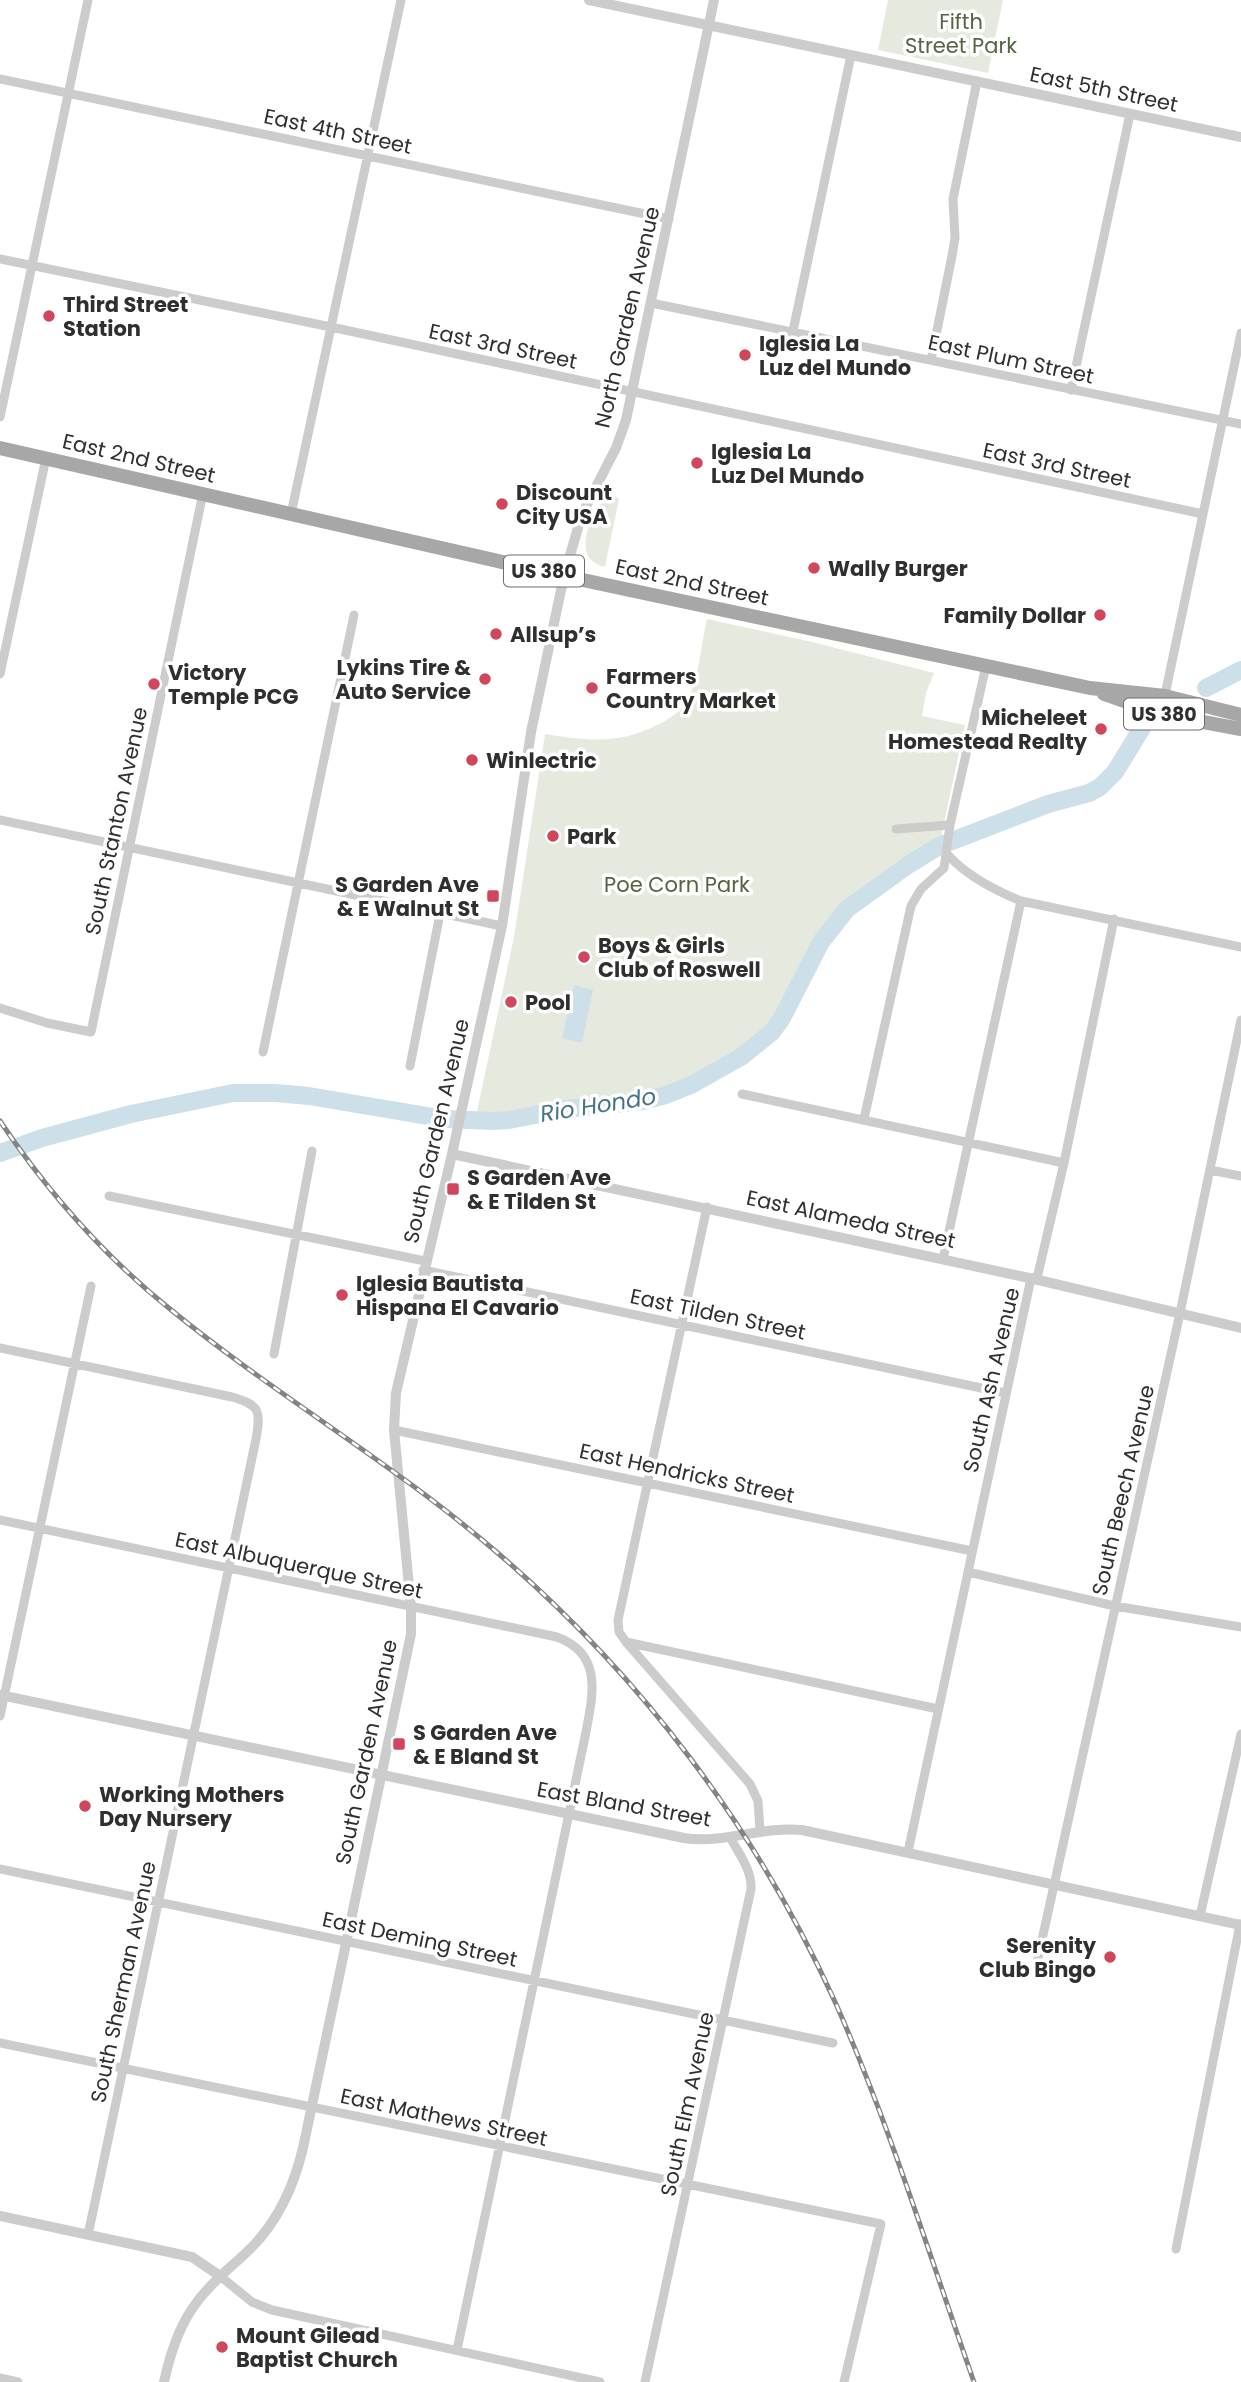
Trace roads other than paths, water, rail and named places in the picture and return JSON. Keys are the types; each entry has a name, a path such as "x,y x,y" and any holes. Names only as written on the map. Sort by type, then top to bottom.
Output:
{"main road":[{"name":"East 2nd Street","path":"0,448 564,576 1090,688 1165,696 1241,715"},
{"name":"East 2nd Street","path":"1090,688 1161,714 1241,729"}],"street":[{"path":"0,417 88,0"},
{"path":"291,514 401,0"},
{"name":"East 5th Street","path":"589,0 1241,137"},
{"name":"North Garden Avenue","path":"527,758 564,576 578,525 620,439 633,393 715,0"},
{"path":"793,331 851,55"},
{"name":"East 4th Street","path":"0,79 669,219"},
{"path":"931,360 955,238 953,198 976,81"},
{"path":"1071,390 1130,114"},
{"name":"East 3rd Street","path":"0,259 331,327 1203,514"},
{"name":"East Plum Street","path":"651,303 1241,425"},
{"path":"1161,714 1241,333"},
{"path":"0,674 46,458"},
{"name":"South Stanton Avenue","path":"0,1008 47,1023 90,1032 203,494"},
{"path":"263,1052 354,615"},
{"path":"864,1119 911,906 921,889 944,868 949,829 986,666"},
{"name":"South Garden Avenue","path":"164,2382 176,2339 198,2300 259,2239 283,2206 298,2168 312,2108 409,1644 411,1607 394,1430 396,1393 502,926 527,758"},
{"path":"0,820 502,926"},
{"path":"896,829 949,829"},
{"path":"947,853 961,868 991,888 1021,901 1241,947"},
{"path":"943,1259 1021,901"},
{"path":"410,1066 440,914"},
{"name":"South Ash Avenue","path":"908,1852 1005,1393 1030,1283 1038,1274 1064,1163 1114,919"},
{"name":"South Beech Avenue","path":"1036,1968 1241,1022"},
{"path":"741,1094 1064,1163"},
{"path":"274,1354 312,1152"},
{"name":"East Alameda Street","path":"452,1154 1034,1279 1241,1328"},
{"path":"1210,1170 1241,1176"},
{"name":"East Tilden Street","path":"109,1196 297,1235 682,1325 1005,1393"},
{"path":"707,1208 618,1620 619,1632 750,1784 758,1801 760,1831"},
{"path":"0,1716 2,1695 91,1286"},
{"path":"0,1348 75,1363"},
{"name":"South Sherman Avenue","path":"75,1363 247,1401 257,1409 259,1423 88,2235"},
{"name":"East Hendricks Street","path":"394,1430 972,1551"},
{"name":"East Albuquerque Street","path":"0,1520 557,1637 571,1644 584,1658 592,1673 593,1691 570,1815"},
{"path":"968,1572 1115,1606 1241,1627"},
{"path":"626,1642 938,1709"},
{"name":"East Bland Street","path":"2,1695 692,1839 712,1840 760,1831 802,1830 1241,1924"},
{"path":"1200,1916 1241,1734"},
{"path":"457,2350 570,1815"},
{"name":"South Elm Avenue","path":"645,2382 752,1883 748,1869 730,1837"},
{"name":"East Deming Street","path":"0,1869 833,2043"},
{"path":"1175,2249 1241,1924"},
{"name":"East Mathews Street","path":"0,2043 881,2224 844,2382"},
{"path":"0,2216 192,2257 202,2261 244,2297 261,2306 457,2350 554,2377 600,2382"},
{"path":"0,2378 18,2382"}],"waterway":[{"name":"Rio Hondo","path":"1206,688 1241,670"},
{"name":"Rio Hondo","path":"0,1153 42,1138 131,1114 233,1093 309,1096 445,1119 493,1121 566,1109 643,1101 666,1095 691,1085 741,1057 772,1032 821,942 847,909 939,846 1100,787 1115,772 1142,728"}],"railway":[{"path":"0,1121 57,1197 122,1267 210,1340 414,1487 493,1549 597,1648 645,1701 690,1757 770,1877 805,1939 836,2004 892,2144 974,2382"}],"place":[{"name":"Third Street Station","path":"49,316"},
{"name":"Iglesia La Luz del Mundo","path":"745,355"},
{"name":"Iglesia La Luz Del Mundo","path":"697,463"},
{"name":"Discount City USA","path":"502,504"},
{"name":"Wally Burger","path":"814,568"},
{"name":"Family Dollar","path":"1100,615"},
{"name":"Allsup’s","path":"496,634"},
{"name":"Lykins Tire & Auto Service","path":"485,679"},
{"name":"Victory Temple PCG","path":"154,684"},
{"name":"Farmers Country Market","path":"592,688"},
{"name":"Micheleet Homestead Realty","path":"1101,729"},
{"name":"Winlectric","path":"472,760"},
{"name":"Park","path":"553,836"},
{"name":"S Garden Ave & E Walnut St","path":"493,896"},
{"name":"Boys & Girls Club of Roswell","path":"584,957"},
{"name":"Pool","path":"511,1002"},
{"name":"S Garden Ave & E Tilden St","path":"453,1189"},
{"name":"Iglesia Bautista Hispana El Cavario","path":"342,1295"},
{"name":"S Garden Ave & E Bland St","path":"399,1744"},
{"name":"Working Mothers Day Nursery","path":"85,1806"},
{"name":"Serenity Club Bingo","path":"1110,1957"},
{"name":"Mount Gilead Baptist Church","path":"222,2347"}],"park label":[{"name":"Fifth Street Park","path":"961,33"},
{"name":"Poe Corn Park","path":"677,884"}]}
